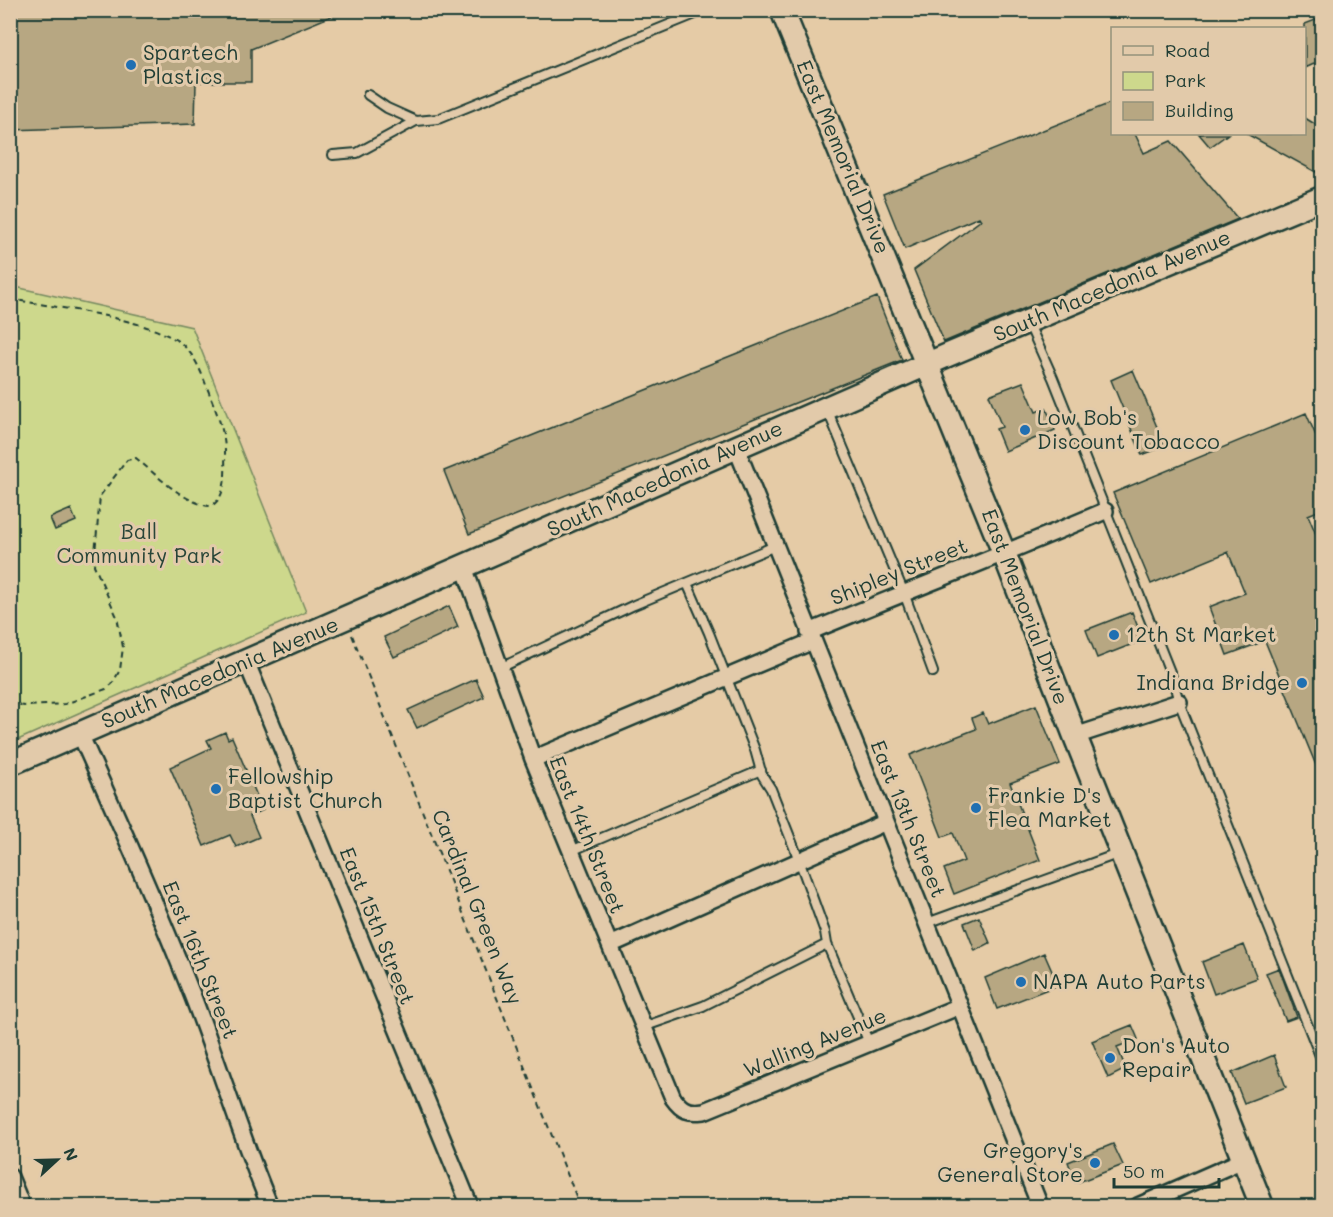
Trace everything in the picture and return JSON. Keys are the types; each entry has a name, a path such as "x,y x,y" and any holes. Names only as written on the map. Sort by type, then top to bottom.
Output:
{"street":[{"name":"East Memorial Drive","path":"782,10 1004,553 1262,1206"},
{"name":"South Macedonia Avenue","path":"10,764 928,364 1323,198"},
{"name":"East 13th Street","path":"736,447 1040,1206"},
{"name":"Shipley Street","path":"534,759 726,677 904,593 1105,511"},
{"name":"East 14th Street","path":"464,567 534,759 571,851 673,1098 685,1111"},
{"name":"East 15th Street","path":"246,661 470,1206"},
{"path":"1075,736 1179,702"},
{"name":"East 16th Street","path":"80,734 168,934 270,1206"},
{"path":"610,945 886,822"},
{"name":"Walling Avenue","path":"685,1111 704,1111 960,1006"},
{"path":"1138,1206 1243,1160"},
{"path":"10,1177 22,1206"}],"lane":[{"path":"333,155 357,153 416,121 438,119 705,10"},
{"path":"368,95 387,108 416,121"},
{"path":"1028,321 1053,378 1172,677 1179,702 1323,1061"},
{"path":"827,408 904,593 933,672"},
{"path":"500,668 687,583 775,546"},
{"path":"687,583 799,860 825,932 827,944 869,1043"},
{"path":"571,851 761,770"},
{"path":"927,923 1121,852"},
{"path":"643,1027 703,1006 827,944"}],"path":[{"path":"10,299 137,323 178,340 192,354 201,373 223,430 225,455 221,494 219,501 211,506 200,505 162,482 136,458 127,460 100,496 94,565 117,617 123,647 120,670 112,684 106,689 65,704 26,706 10,704"},
{"name":"Cardinal Green Way","path":"345,619 580,1206"}],"green space":[{"name":"Ball Community Park","path":"11,286 192,327 306,612 11,743"}],"building":[{"name":"Spartech Plastics","path":"10,10 344,11 251,49 251,82 196,82 195,124 10,130"},
{"path":"1323,17 1323,60 1306,68 1306,27 1305,24"},
{"path":"1111,103 1111,135 1135,135 1144,153 1171,141 1238,219 944,342 914,270 981,220 979,217 905,249 883,194"},
{"path":"1306,119 1323,129 1323,176 1249,135 1306,135"},
{"path":"1200,135 1227,135 1210,147"},
{"path":"877,297 902,360 469,534 444,471"},
{"path":"1133,370 1165,446 1142,455 1111,380"},
{"path":"1023,382 1036,412 1046,408 1055,430 1005,451 996,429 1002,427 989,395"},
{"name":"Indiana Bridge","path":"1306,413 1323,452 1323,509 1308,515 1323,551 1322,780 1265,641 1227,655 1209,607 1245,593 1228,552 1151,584 1113,493"},
{"path":"71,509 76,521 55,530 50,518"},
{"path":"449,606 458,627 394,657 384,637"},
{"name":"12th St Market","path":"1132,612 1143,640 1097,658 1086,630"},
{"path":"476,679 484,697 417,728 408,710"},
{"name":"Frankie D's Flea Market","path":"1036,705 1060,764 1010,783 1040,860 954,894 944,869 964,861 953,833 942,837 910,755 976,729 972,718 983,713 988,724"},
{"name":"Fellowship Baptist Church","path":"225,732 228,739 232,737 263,810 250,816 259,837 236,847 230,835 204,846 170,767 211,748 207,740"},
{"path":"979,917 990,943 975,951 964,923"},
{"path":"1244,945 1257,978 1214,994 1202,962"},
{"name":"NAPA Auto Parts","path":"1044,953 1058,985 997,1009 985,978"},
{"path":"1279,968 1297,1017 1286,1021 1266,973"},
{"name":"Don's Auto Repair","path":"1132,1025 1138,1039 1117,1047 1126,1069 1108,1078 1092,1041"},
{"path":"1274,1055 1286,1087 1244,1103 1232,1073"},
{"name":"Gregory's General Store","path":"1113,1144 1123,1165 1076,1183 1068,1162"}],"place":[{"name":"Spartech Plastics","path":"131,65"},
{"name":"Low Bob's Discount Tobacco","path":"1025,430"},
{"name":"12th St Market","path":"1114,635"},
{"name":"Indiana Bridge","path":"1302,683"},
{"name":"Fellowship Baptist Church","path":"216,789"},
{"name":"Frankie D's Flea Market","path":"976,808"},
{"name":"NAPA Auto Parts","path":"1021,982"},
{"name":"Don's Auto Repair","path":"1110,1058"},
{"name":"Gregory's General Store","path":"1095,1163"}]}
